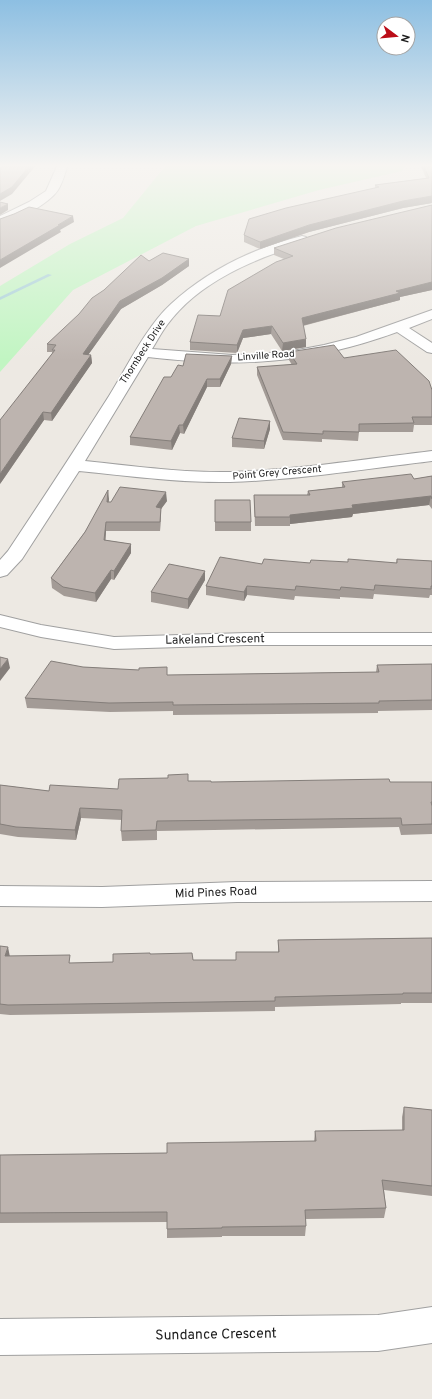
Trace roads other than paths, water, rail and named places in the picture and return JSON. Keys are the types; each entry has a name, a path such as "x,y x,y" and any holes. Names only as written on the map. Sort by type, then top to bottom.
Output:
{"street":[{"name":"Thornbeck Drive","path":"0,571 14,555 74,465 142,352 172,309 210,279 234,266 274,250 313,237"},
{"name":"Linville Road","path":"142,352 223,358 272,358 323,350 400,328 432,314"},
{"path":"400,328 432,349"},
{"name":"Point Grey Crescent","path":"74,465 175,475 229,477 282,474 432,456"},
{"name":"Lakeland Crescent","path":"0,621 41,631 114,643 246,639 432,639"},
{"name":"Mid Pines Road","path":"0,896 102,897 237,892 432,891"},
{"name":"Sundance Crescent","path":"0,1337 378,1333 432,1326"}],"waterway":[{"path":"0,299 50,275"}]}
